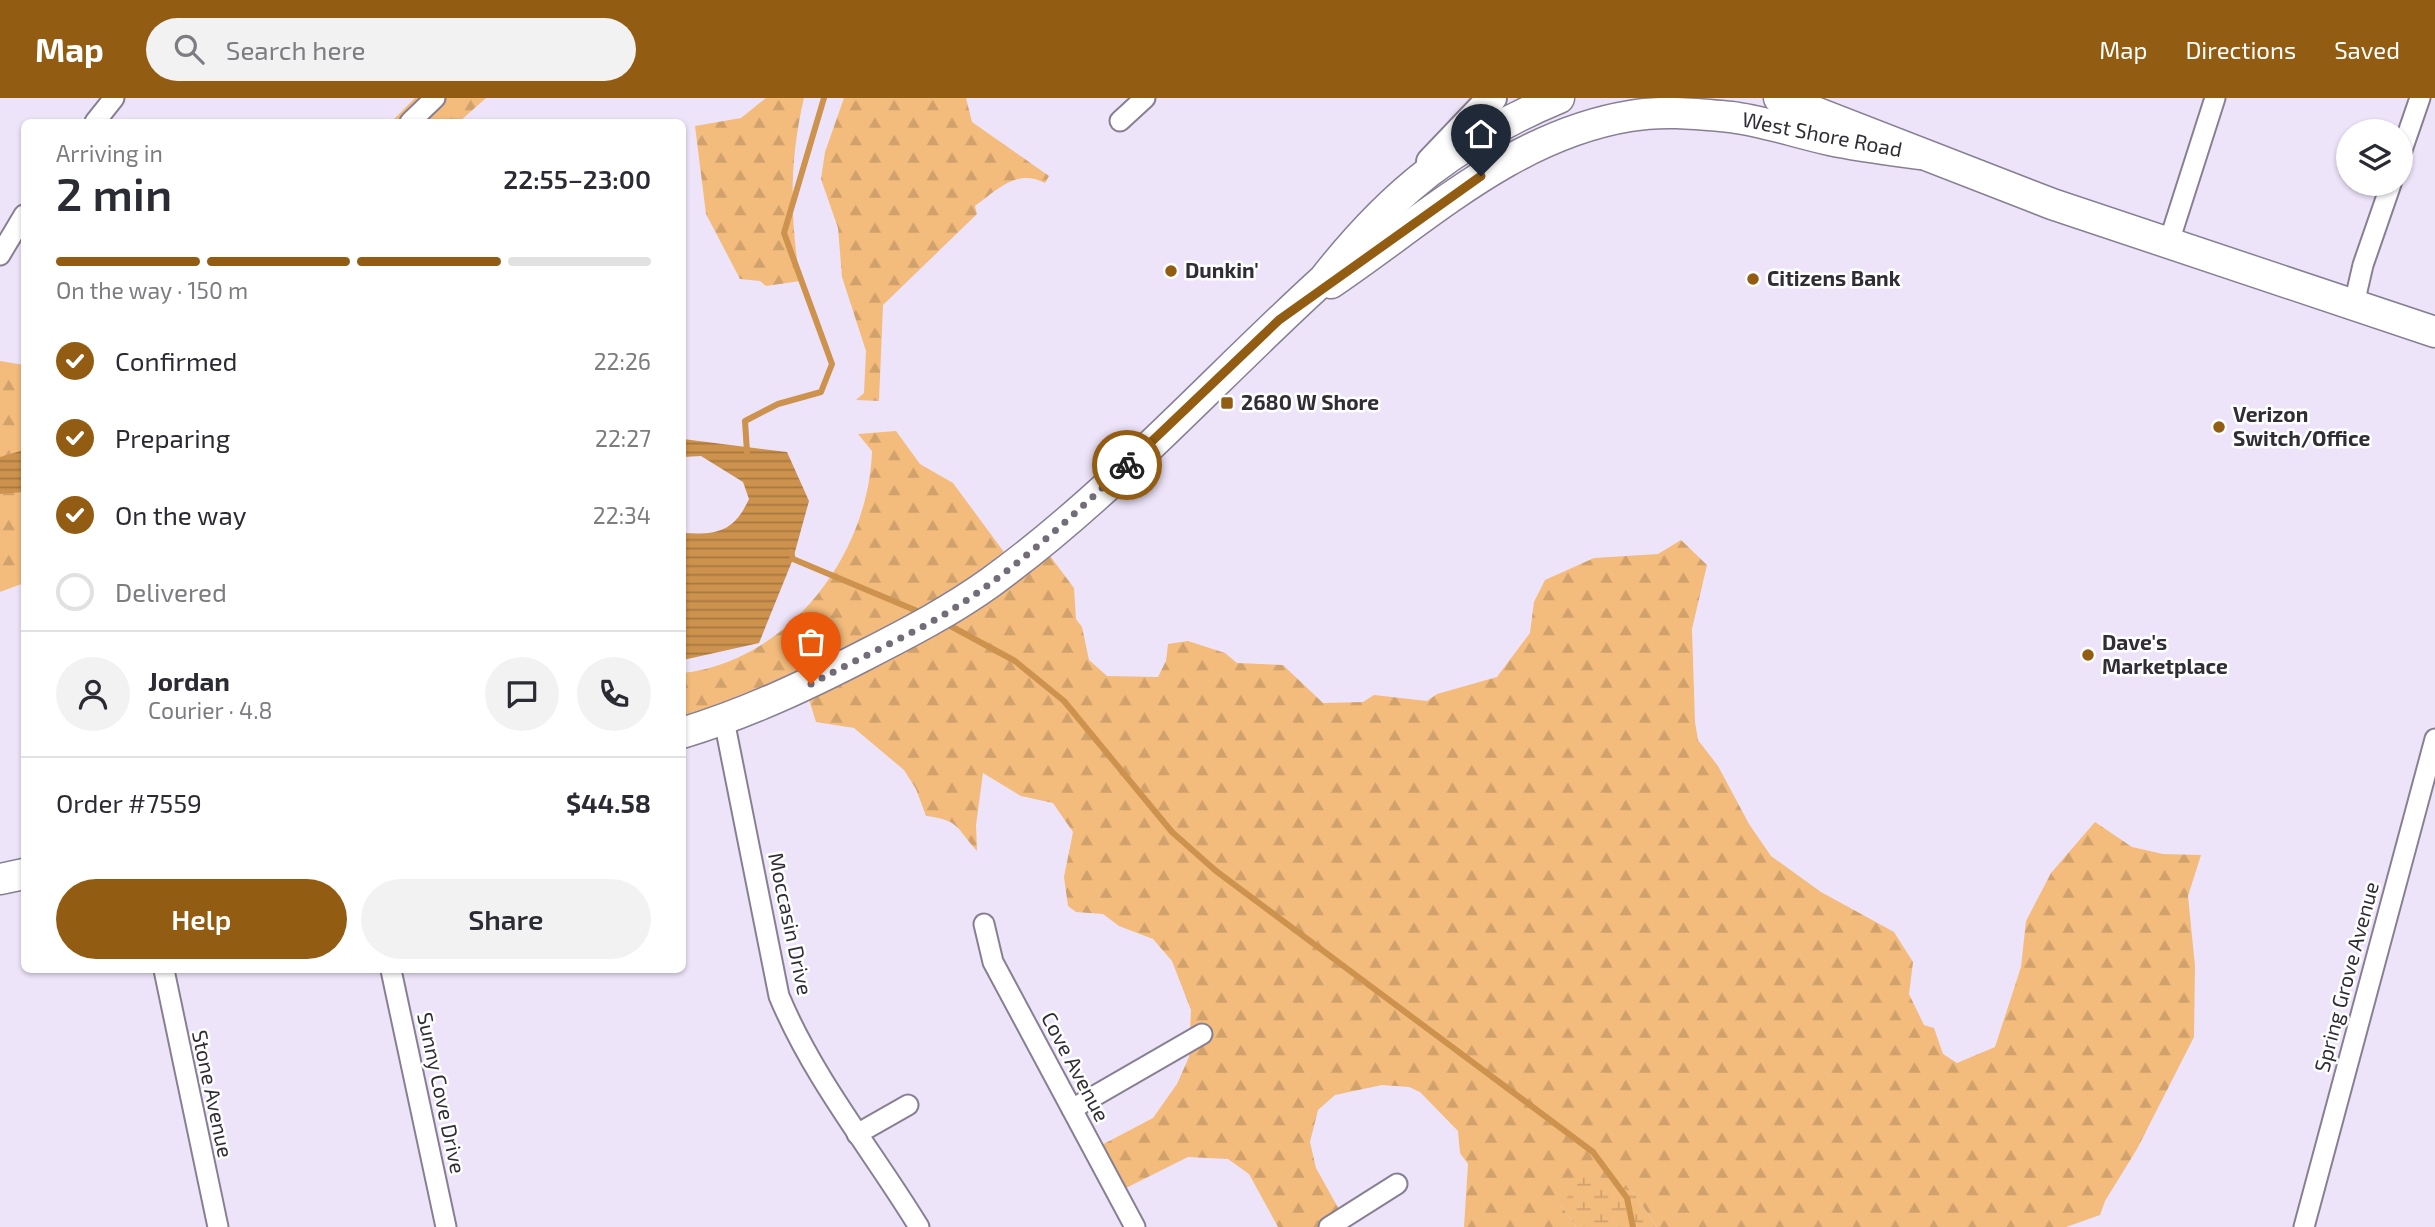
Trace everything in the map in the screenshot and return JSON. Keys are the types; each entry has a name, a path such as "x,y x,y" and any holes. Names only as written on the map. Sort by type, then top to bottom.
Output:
{"main road":[{"path":"1412,184 1492,98"},
{"name":"West Shore Road","path":"686,732 789,695 940,617 991,582 1074,514 1324,279 1353,241 1412,184 1487,131 1559,98"},
{"name":"West Shore Road","path":"1779,98 1919,154 2168,245 2435,332"},
{"name":"West Shore Road","path":"1279,320 1391,238 1520,153 1639,106 1735,118 1830,140 1919,154"},
{"path":"0,879 21,875"}],"street":[{"path":"97,119 114,98"},
{"path":"413,119 435,98"},
{"path":"1120,121 1145,98"},
{"path":"2168,245 2215,98"},
{"path":"2413,119 2420,98"},
{"path":"2354,304 2363,265 2386,196"},
{"path":"0,256 21,220"},
{"name":"Moccasin Drive","path":"724,720 779,996 800,1043 919,1227"},
{"name":"Spring Grove Avenue","path":"2304,1227 2435,739"},
{"name":"Cove Avenue","path":"984,924 993,962 1135,1227"},
{"name":"Stone Avenue","path":"165,973 218,1227"},
{"name":"Sunny Cove Drive","path":"392,973 446,1227"},
{"path":"1072,1109 1202,1034"},
{"path":"857,1134 908,1105"},
{"path":"1329,1227 1397,1184"}],"green space":[{"path":"415,98 486,98 462,119 394,119"},
{"path":"766,98 804,98 796,144 793,189 794,234 800,281 766,286 760,281 740,279 706,214 695,126 741,118"},
{"path":"844,98 966,98 972,122 1049,176 1045,183 1035,179 1016,179 975,206 977,214 883,305 879,401 856,400 864,393 866,351 842,277 838,228 821,179 825,152"},
{"path":"0,361 21,364 21,584 0,592"},
{"path":"896,431 920,464 953,483 1015,567 1044,548 1074,588 1076,619 1082,627 1089,660 1107,676 1158,677 1166,661 1168,644 1188,641 1225,653 1237,663 1283,665 1323,703 1363,702 1374,695 1427,701 1437,694 1497,677 1530,633 1534,602 1545,580 1594,558 1658,554 1681,540 1707,565 1692,629 1698,740 1718,766 1749,824 1771,856 1821,892 1894,932 1913,962 1909,994 1924,1025 1934,1028 1943,1054 1957,1063 1995,1047 2021,967 2026,921 2051,873 2095,822 2132,847 2163,854 2201,855 2188,896 2195,966 2194,1037 2137,1149 2105,1201 2100,1215 2066,1227 1657,1227 1633,1192 1561,1205 1576,1227 1464,1227 1468,1164 1460,1153 1458,1131 1420,1092 1409,1087 1382,1085 1335,1095 1318,1110 1310,1142 1316,1168 1346,1222 1345,1227 1278,1227 1249,1174 1228,1159 1188,1157 1120,1191 1096,1148 1153,1118 1177,1084 1189,1057 1191,1010 1172,961 1153,939 1119,926 1103,914 1076,912 1068,906 1064,877 1073,832 1053,803 1021,796 983,773 976,825 977,851 952,823 926,816 916,789 904,770 854,728 816,722 807,693 686,736 686,672 721,664 757,648 789,625 816,596 839,563 856,527 867,490 872,451 858,434"},
{"path":"1584,1176 1633,1192 1657,1227 1576,1227 1561,1205"}],"shaded area":[{"path":"686,439 787,452 809,501 793,559 759,643 686,659 686,533 706,533 723,529 737,519 749,499 743,482 701,456 686,457"},
{"path":"21,451 21,492 0,494 0,457"}],"waterway":[{"path":"747,452 745,421 778,404 821,392 832,364 784,233 824,98"},
{"path":"791,552 793,559 922,613"},
{"path":"945,623 1015,661 1064,701 1172,832 1216,871 1593,1152 1627,1198 1633,1227"}],"way so far":[{"path":"811,684 940,617 991,582 1074,514 1127,465"}],"place":[{"name":"Dunkin'","path":"1171,271"},
{"name":"Citizens Bank","path":"1753,279"},
{"name":"2680 W Shore","path":"1227,403"},
{"name":"Verizon Switch/Office","path":"2219,427"},
{"name":"Dave's Marketplace","path":"2088,655"}],"route":[{"path":"1127,465 1279,320 1481,176"}]}
